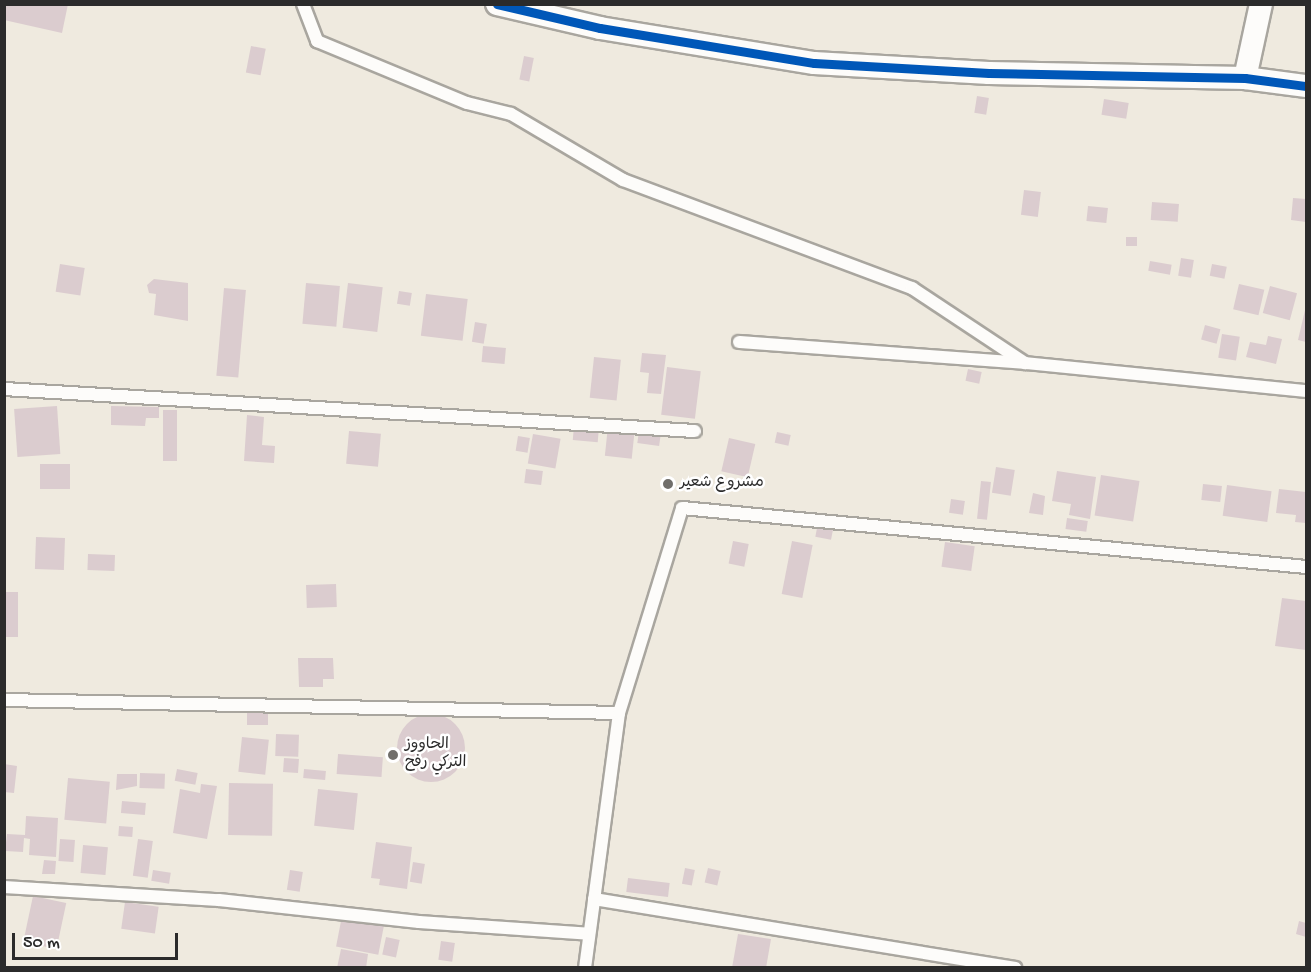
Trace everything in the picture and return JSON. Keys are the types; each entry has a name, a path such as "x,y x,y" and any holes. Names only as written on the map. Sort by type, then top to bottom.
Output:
{"street":[{"path":"497,4 600,28 814,63 989,73 1245,78 1306,86"},
{"path":"1245,78 1261,4"}],"lane":[{"path":"303,4 317,41 467,103 511,114 623,180 912,288 1025,363"},
{"path":"740,342 1025,363 1306,391"},
{"path":"4,389 695,431"},
{"path":"585,968 620,713 682,508 1306,567"},
{"path":"4,699 620,713"},
{"path":"4,888 219,900 420,922 589,934"},
{"path":"594,899 1015,968"}],"building":[{"path":"4,4 68,4 62,33 4,20"},
{"path":"251,46 266,49 261,75 246,73"},
{"path":"524,56 534,58 529,81 519,80"},
{"path":"977,96 989,98 986,115 974,113"},
{"path":"1104,99 1129,103 1126,119 1101,115"},
{"path":"1024,190 1041,192 1038,217 1021,215"},
{"path":"1293,198 1306,199 1306,222 1291,220"},
{"path":"1152,202 1179,204 1178,222 1151,220"},
{"path":"1088,206 1108,208 1106,223 1086,221"},
{"path":"1126,237 1137,237 1137,246 1126,246"},
{"path":"1181,258 1194,260 1191,278 1178,276"},
{"path":"1150,261 1172,265 1170,275 1148,271"},
{"path":"60,264 85,268 80,296 56,292"},
{"path":"1212,264 1227,267 1224,279 1210,276"},
{"path":"154,279 188,283 188,321 154,315 156,294 149,293 147,285"},
{"path":"306,283 340,286 336,327 302,324"},
{"path":"348,283 383,287 377,332 343,328"},
{"path":"1239,284 1264,290 1258,315 1233,309"},
{"path":"1270,286 1297,293 1290,320 1263,313"},
{"path":"224,288 246,290 238,378 216,376"},
{"path":"399,291 412,293 410,306 397,304"},
{"path":"426,294 468,299 463,341 421,336"},
{"path":"1306,306 1306,342 1298,340"},
{"path":"475,322 487,324 484,344 472,342"},
{"path":"1205,325 1220,329 1217,344 1201,339"},
{"path":"1222,334 1240,337 1236,361 1218,358"},
{"path":"1268,336 1282,339 1276,364 1246,357 1250,342 1266,345"},
{"path":"483,346 506,348 505,364 482,362"},
{"path":"642,353 666,355 661,394 647,393 649,373 640,372"},
{"path":"594,357 621,360 617,401 590,398"},
{"path":"667,367 701,371 695,419 661,415"},
{"path":"968,369 982,372 979,384 966,381"},
{"path":"57,406 60,454 17,457 14,409"},
{"path":"111,406 159,407 159,418 146,418 145,426 111,425"},
{"path":"163,410 177,410 177,461 163,461"},
{"path":"247,415 264,417 262,445 275,446 274,463 244,461"},
{"path":"574,426 599,428 598,442 573,440"},
{"path":"608,426 635,429 632,459 605,456"},
{"path":"349,431 381,434 378,467 346,464"},
{"path":"639,431 661,434 659,446 637,443"},
{"path":"777,432 791,435 788,446 775,443"},
{"path":"533,434 561,439 555,468 528,464"},
{"path":"518,436 530,438 528,453 516,451"},
{"path":"729,438 755,444 748,477 721,471"},
{"path":"40,464 70,464 70,489 40,489"},
{"path":"996,467 1015,470 1011,496 992,493"},
{"path":"526,469 543,471 541,485 524,483"},
{"path":"1057,471 1096,477 1090,519 1069,515 1071,504 1052,501"},
{"path":"1101,475 1140,481 1133,522 1095,515"},
{"path":"981,481 991,482 987,520 977,519"},
{"path":"1203,484 1222,486 1220,502 1201,500"},
{"path":"1227,485 1272,491 1267,522 1223,516"},
{"path":"1279,489 1306,492 1306,523 1295,522 1296,515 1276,513"},
{"path":"1033,493 1045,496 1043,515 1029,513"},
{"path":"951,499 965,501 963,515 949,513"},
{"path":"1067,518 1088,521 1086,532 1065,529"},
{"path":"818,523 834,526 831,540 815,537"},
{"path":"36,537 65,538 64,570 35,569"},
{"path":"733,541 749,544 744,567 729,564"},
{"path":"792,541 813,545 802,598 782,594"},
{"path":"945,542 975,546 971,571 942,567"},
{"path":"88,554 115,555 114,571 87,570"},
{"path":"336,584 337,607 307,608 306,585"},
{"path":"4,592 18,592 18,637 4,637"},
{"path":"1282,598 1306,601 1306,650 1275,646"},
{"path":"298,658 333,658 334,679 323,679 323,687 299,687"},
{"path":"247,713 268,713 268,725 247,725"},
{"path":"431,714 444,717 455,724 462,735 465,748 462,761 455,772 444,779 431,782 418,779 407,772 400,761 397,748 400,735 407,724 418,717"},
{"path":"276,734 299,735 298,757 275,756"},
{"path":"242,737 269,740 265,775 238,772"},
{"path":"338,754 383,757 381,777 337,774"},
{"path":"284,758 299,759 298,773 283,772"},
{"path":"4,764 17,766 14,793 4,792"},
{"path":"177,769 198,773 195,785 175,781"},
{"path":"304,769 326,771 325,780 303,778"},
{"path":"140,773 165,774 164,789 139,788"},
{"path":"117,774 137,774 137,786 116,790"},
{"path":"68,778 110,782 106,824 64,820"},
{"path":"229,783 273,784 272,836 228,835"},
{"path":"201,784 217,786 207,839 173,833 180,789 200,793"},
{"path":"318,789 358,793 354,830 314,826"},
{"path":"122,801 146,803 145,815 121,813"},
{"path":"26,816 58,818 56,857 29,855 30,839 24,838 23,852 5,851 7,834 25,835"},
{"path":"119,826 133,827 132,837 118,836"},
{"path":"60,839 75,840 73,862 58,861"},
{"path":"138,839 153,841 148,878 133,876"},
{"path":"376,842 412,847 407,889 379,885 380,879 371,878"},
{"path":"83,845 108,847 105,875 81,873"},
{"path":"44,860 56,861 55,874 42,874"},
{"path":"413,862 425,864 422,884 410,882"},
{"path":"685,868 695,870 692,886 682,884"},
{"path":"708,868 721,871 717,886 705,883"},
{"path":"153,870 171,873 169,884 151,881"},
{"path":"290,870 303,872 300,892 287,890"},
{"path":"628,878 670,883 668,897 626,892"},
{"path":"33,896 66,903 56,949 23,942"},
{"path":"125,902 159,907 155,933 121,929"},
{"path":"342,916 384,924 378,955 336,946"},
{"path":"1299,921 1306,923 1306,937 1296,934"},
{"path":"738,934 771,939 766,968 732,968"},
{"path":"386,937 400,940 396,958 382,955"},
{"path":"441,941 455,943 452,962 438,960"},
{"path":"341,949 368,954 366,968 337,968"}],"cycle path":[{"path":"497,4 600,28 814,63 989,73 1245,78 1306,86"}],"place":[{"name":"مشروع شعير","path":"668,484"},
{"name":"الحاووز التركي رفح","path":"393,755"}]}
